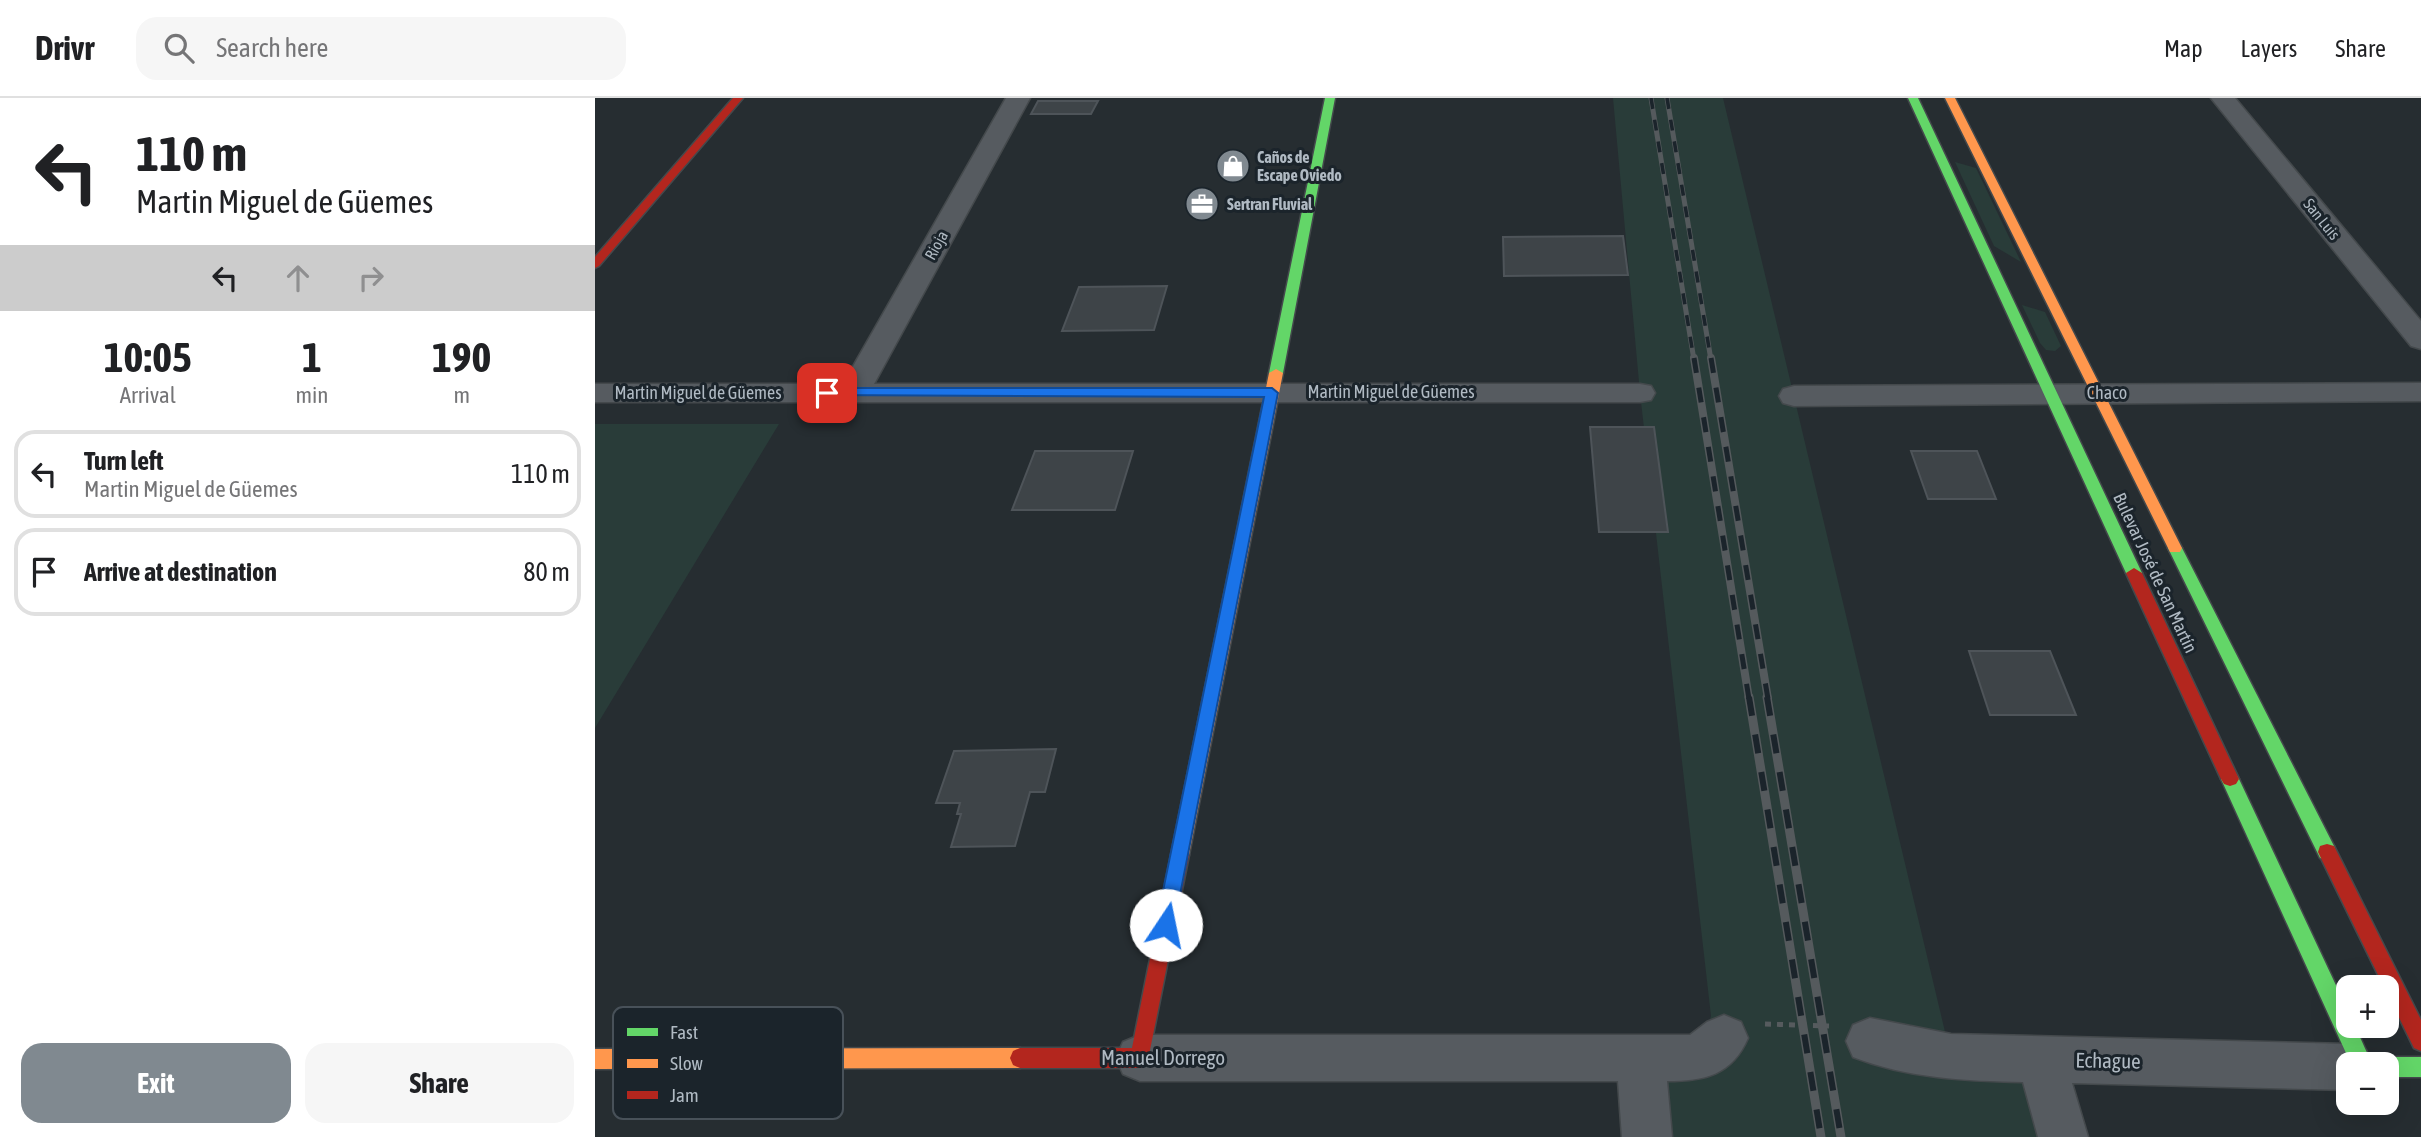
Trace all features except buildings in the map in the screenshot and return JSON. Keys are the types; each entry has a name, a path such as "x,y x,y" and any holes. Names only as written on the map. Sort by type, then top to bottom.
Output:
{"street":[{"path":"595,264 738,98"},
{"name":"Rioja","path":"853,393 1018,98"},
{"path":"1140,1058 1330,98"},
{"name":"Bulevar José de San Martín","path":"1913,98 2356,1052"},
{"name":"Bulevar José de San Martín","path":"1950,98 2421,1041"},
{"name":"San Luis","path":"2223,98 2421,340"},
{"name":"Chaco","path":"1794,396 2421,392"},
{"name":"Martin Miguel de Güemes","path":"595,393 1640,393"},
{"name":"Manuel Dorrego","path":"843,1059 1698,1058 1724,1038"},
{"name":"Echague","path":"1870,1041 1951,1057 2336,1067"},
{"name":"Manuel Dorrego","path":"595,1059 613,1059"},
{"path":"1641,1059 1647,1137"},
{"path":"2041,1059 2063,1137"},
{"path":"2399,1067 2421,1067"}],"path":[{"path":"1724,1038 1745,1023 1821,1024 1870,1041"}],"green space":[{"path":"1613,98 1723,98 1951,1057 2041,1059 2063,1137 1647,1137 1641,1059 1698,1058 1711,1016 1640,393"},
{"path":"1955,162 1976,168 2021,262 1994,246"},
{"path":"2022,305 2045,312 2061,346 2055,351 2046,350 2040,343"},
{"path":"595,424 779,424 595,728"}],"railway":[{"path":"1651,98 1694,360"},
{"path":"1667,98 1711,360"},
{"path":"1694,358 1749,699"},
{"path":"1711,358 1768,699"},
{"path":"1749,697 1821,1137"},
{"path":"1767,697 1841,1137"}],"traffic: fast":[{"path":"1276,373 1330,98"},
{"path":"1913,98 2134,573"},
{"path":"2175,548 2327,852"},
{"path":"2230,779 2356,1052"},
{"path":"2399,1067 2421,1067"}],"traffic: slow":[{"path":"1950,98 2175,548"},
{"path":"1180,855 1276,373"},
{"path":"843,1058 1020,1058"},
{"path":"595,1059 613,1059"}],"traffic: jam":[{"path":"595,264 738,98"},
{"path":"2134,573 2230,779"},
{"path":"2327,852 2421,1041"},
{"path":"1020,1058 1140,1058 1180,855"}],"place":[{"name":"Caños de Escape Oviedo","path":"1233,166"},
{"name":"Sertran Fluvial","path":"1202,204"}],"route":[{"path":"827,393 1272,393 1166,925"}]}
